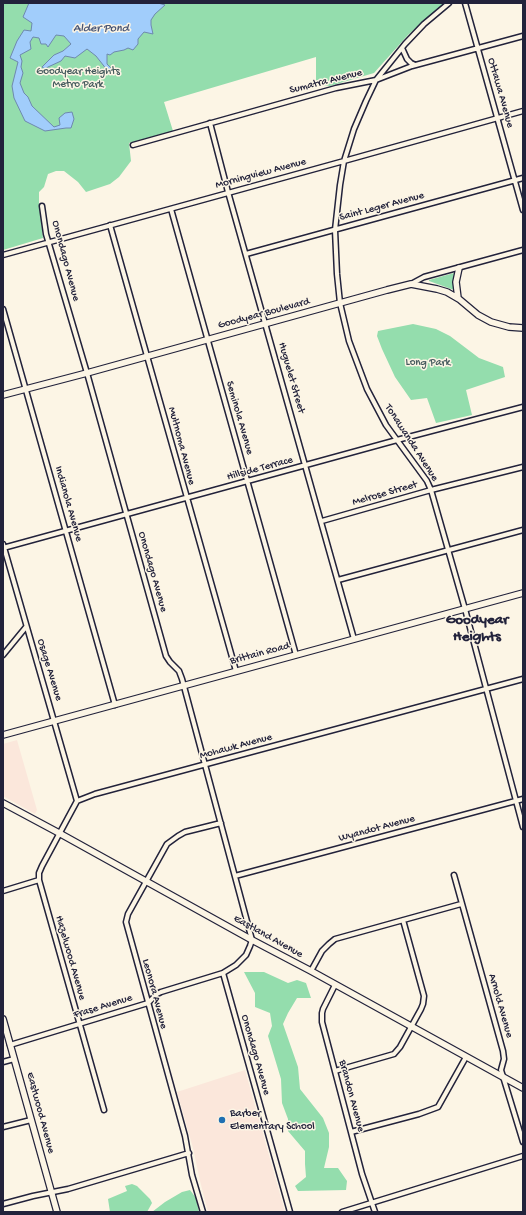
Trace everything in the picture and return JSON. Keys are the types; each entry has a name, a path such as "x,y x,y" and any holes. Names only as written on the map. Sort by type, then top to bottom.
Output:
{"street":[{"name":"Tonawanda Avenue","path":"449,3 424,24 376,80 354,129 344,161 340,185 335,230 336,267 340,303 349,341 358,367 386,426 427,481 431,490 465,609 523,827"},
{"name":"Ottawa Avenue","path":"465,3 523,210"},
{"name":"Sumatra Avenue","path":"133,145 336,88 376,80 416,65 523,36"},
{"path":"402,48 406,59 416,65"},
{"name":"Morningview Avenue","path":"3,255 523,110"},
{"name":"Huguelet Street","path":"210,123 228,192 322,521 354,639"},
{"name":"Saint Leger Avenue","path":"246,254 523,178"},
{"name":"Onondago Avenue","path":"42,206 46,234 87,373 166,656 179,671 184,686 252,940"},
{"name":"Seminola Avenue","path":"171,209 296,655"},
{"name":"Multnoma Avenue","path":"110,225 236,671"},
{"path":"411,284 424,277 523,250"},
{"path":"458,298 456,282 459,268"},
{"name":"Goodyear Boulevard","path":"3,396 411,284 447,292 458,298 478,315 491,322 509,327 523,328"},
{"name":"Indianola Avenue","path":"3,309 115,705"},
{"name":"Hillside Terrace","path":"3,547 523,407"},
{"name":"Melrose Street","path":"322,521 431,490 523,467"},
{"path":"338,580 523,530"},
{"name":"Osage Avenue","path":"3,547 55,721 77,801"},
{"name":"Brittain Road","path":"3,735 523,593"},
{"path":"3,655 26,627"},
{"name":"Mohawk Avenue","path":"77,801 96,794 523,679"},
{"name":"Wyandot Avenue","path":"236,876 523,799"},
{"path":"3,891 39,880 39,873 77,801"},
{"name":"Eastland Avenue","path":"3,803 523,1088"},
{"name":"Leonora Avenue","path":"203,1212 192,1175 189,1153 126,922 128,914 162,852 171,841 185,832 221,823"},
{"name":"Arnold Avenue","path":"454,875 503,1051 504,1059 501,1070 523,1142"},
{"name":"Hazelwood Avenue","path":"39,880 104,1110"},
{"path":"311,971 322,951 336,939 462,904"},
{"path":"335,1071 394,1054 412,1027 423,1004 424,996 403,920"},
{"name":"Frase Avenue","path":"10,1045 148,1003 161,992 223,973 246,955 252,940"},
{"name":"Onondago Avenue","path":"223,973 290,1212"},
{"name":"Brandon Avenue","path":"335,985 323,1009 321,1018 362,1174 374,1212"},
{"name":"Eastwood Avenue","path":"3,1019 57,1212"},
{"path":"352,1132 419,1114 438,1107 466,1057"},
{"path":"3,1062 14,1059"},
{"path":"3,1127 31,1120"},
{"path":"3,1204 68,1189 189,1153"},
{"path":"342,1212 523,1156"}],"shaded area":[{"path":"17,740 37,810 35,814 3,796 3,744"},
{"name":"Barber Elementary School","path":"245,1070 285,1212 208,1212 193,1148 177,1092"}],"green space":[{"name":"Goodyear Heights Metro Park","path":"3,3 444,3 408,35 374,73 330,86 316,84 316,57 164,102 173,131 129,143 131,161 119,177 110,184 86,192 78,182 64,171 56,171 48,174 44,187 39,192 43,238 3,250"},
{"path":"454,273 454,290 429,281 429,280"},
{"name":"Long Park","path":"413,324 436,329 450,336 479,358 503,367 505,377 466,390 472,415 436,423 427,398 411,400 395,377 377,336 378,331"},
{"path":"244,972 264,972 288,983 297,980 306,983 311,998 297,998 283,1024 298,1067 300,1089 323,1118 329,1133 329,1147 324,1168 338,1168 347,1181 346,1190 298,1191 295,1186 306,1177 305,1151 288,1131 288,1119 282,1103 281,1079 268,1036 272,1026 270,1013 255,1007 255,993"},
{"path":"132,1184 137,1186 150,1199 152,1203 147,1212 110,1212 108,1199 127,1191 125,1186"},
{"path":"190,1190 196,1198 199,1212 152,1212 182,1192"}],"water":[{"name":"Alder Pond","path":"29,3 158,3 165,5 151,20 153,34 144,32 138,39 138,44 133,50 128,48 114,52 110,55 107,54 107,64 114,71 111,75 96,56 87,49 75,58 65,56 61,61 45,69 42,67 54,55 63,51 71,44 64,36 56,35 48,47 46,44 41,44 39,38 33,37 30,42 31,49 20,55 23,73 20,83 24,93 28,97 32,106 54,127 60,125 59,118 65,113 72,112 74,119 71,128 45,131 25,121 14,98 12,86 18,62 10,58 17,41 24,30 31,31 32,23 23,17"}],"place":[{"name":"Barber Elementary School","path":"222,1120"}],"district":[{"name":"Goodyear Heights","path":"477,630"}]}
